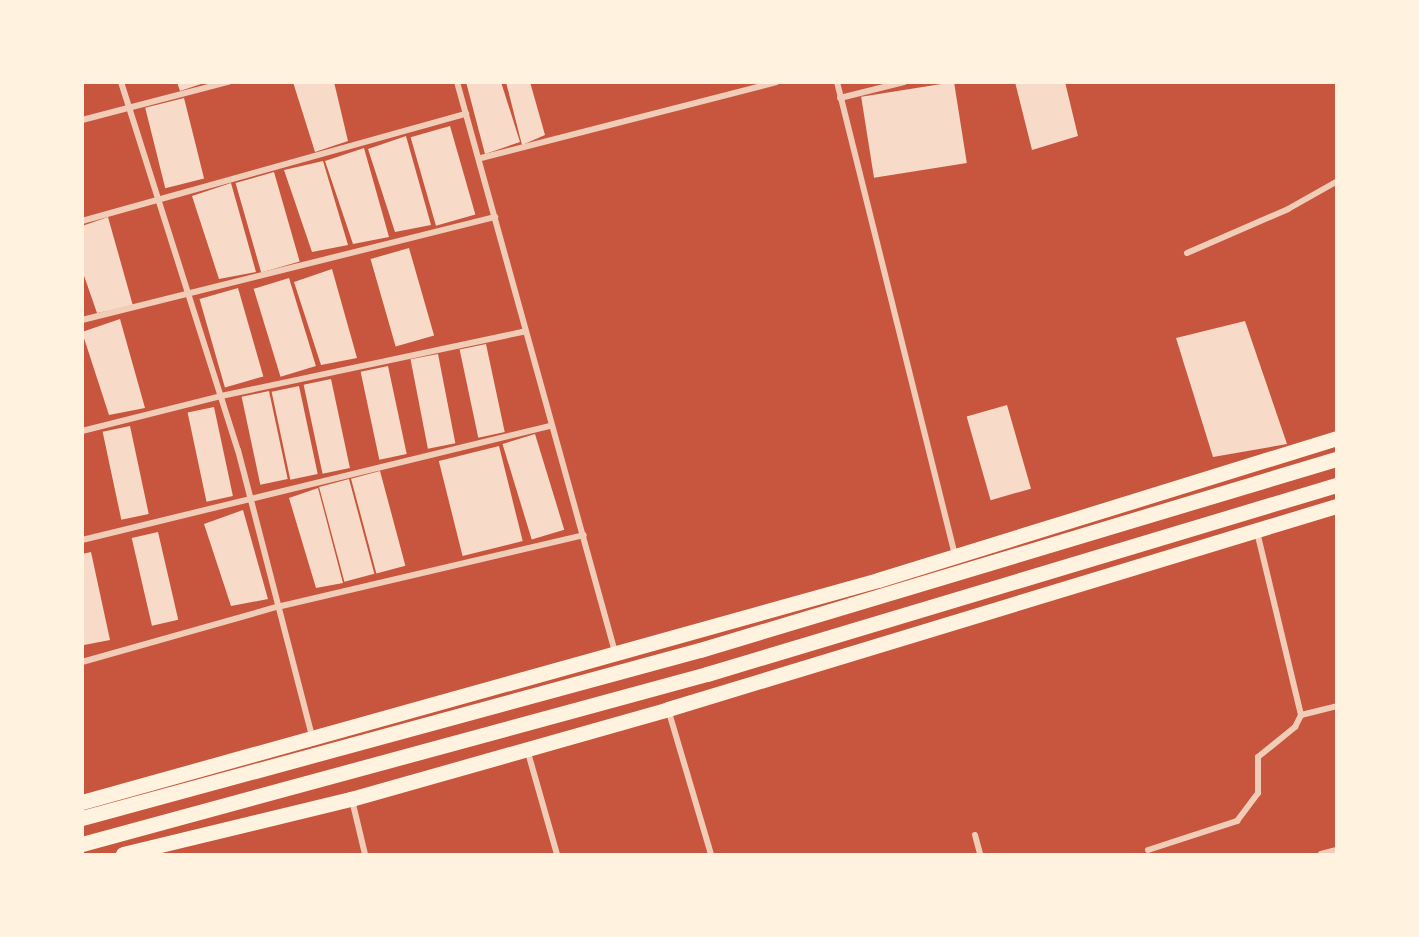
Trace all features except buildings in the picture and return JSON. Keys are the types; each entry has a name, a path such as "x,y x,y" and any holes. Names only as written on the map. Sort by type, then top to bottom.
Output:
{"main road":[{"path":"82,802 313,740 878,580 955,554 1336,438"},
{"path":"82,818 700,650 1336,459"},
{"path":"82,844 707,674 1336,485"},
{"path":"123,855 351,799 668,709 1257,532 1336,506"}],"street":[{"path":"121,82 127,108 190,292 222,396 313,740"},
{"path":"82,120 228,82"},
{"path":"457,82 481,158 523,332 584,535 616,653"},
{"path":"481,158 776,82"},
{"path":"837,82 955,554"},
{"path":"840,98 904,82"},
{"path":"82,221 466,114"},
{"path":"1187,253 1288,209 1336,182"},
{"path":"82,320 495,217"},
{"path":"82,431 222,396 523,332"},
{"path":"82,540 551,426"},
{"path":"1148,850 1226,828 1238,821 1258,793 1258,757 1295,727 1301,715 1257,532"},
{"path":"82,662 277,607 584,535"},
{"path":"1301,715 1336,706"},
{"path":"668,709 711,855"},
{"path":"527,748 557,855"},
{"path":"351,799 365,855"},
{"path":"975,835 980,855"},
{"path":"1321,855 1336,850"}]}
